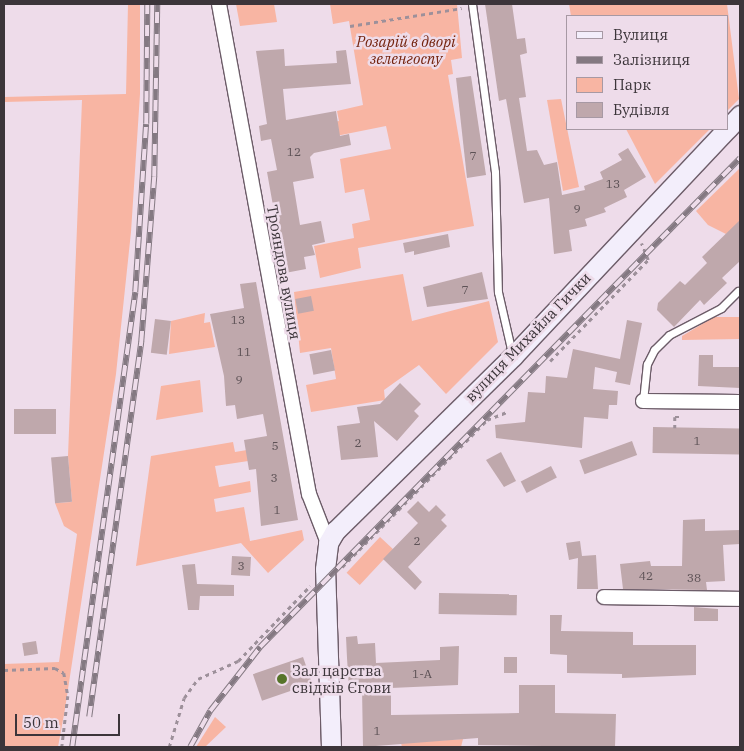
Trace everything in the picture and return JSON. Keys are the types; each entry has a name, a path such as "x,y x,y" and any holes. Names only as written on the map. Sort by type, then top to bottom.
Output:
{"street":[{"name":"Трояндова вулиця","path":"219,4 308,494 328,543"},
{"name":"вулиця Михайла Гички","path":"729,126 740,115"},
{"name":"вулиця Михайла Гички","path":"328,543 336,531 513,356 725,130"},
{"path":"643,401 740,402"},
{"path":"328,543 326,576 331,747"},
{"path":"604,597 740,599"}],"lane":[{"path":"472,5 495,172 498,292 513,356"},
{"path":"643,401 647,364 654,350 669,335 721,308 739,291"}],"path":[{"path":"350,26 472,5"},
{"path":"550,361 648,260 632,229"},
{"path":"169,747 184,698 198,679 238,662 487,420 507,412"},
{"path":"4,670 55,668 64,673 68,696 62,747"}],"green space":[{"path":"128,4 140,4 140,94 131,232 116,374 65,709 58,747 4,747 4,664 59,662 77,534 64,526 55,503 72,502 68,456 82,100 4,102 4,97 126,94"},
{"path":"236,4 274,4 277,22 240,26"},
{"name":"Розарій в дворі зеленгоспу","path":"330,4 457,4 462,58 451,60 453,74 448,75 474,226 358,248 361,268 320,278 314,246 354,238 352,224 370,220 364,189 345,193 340,159 391,149 386,126 336,136 334,122 339,121 337,111 363,105 349,21 333,24"},
{"path":"569,4 727,4 728,15 571,15"},
{"path":"729,20 739,99 729,109"},
{"path":"561,99 579,187 563,191 547,100"},
{"path":"627,130 709,130 655,184"},
{"path":"740,168 740,224 726,234 708,225 696,211"},
{"path":"403,274 412,321 489,301 498,342 446,394 419,365 384,390 385,400 311,412 306,385 336,379 331,348 300,353 294,292"},
{"path":"205,313 204,323 210,322 215,347 169,354 171,321"},
{"path":"714,317 740,317 740,339 682,340 682,336"},
{"path":"200,380 203,412 156,420 161,386"},
{"path":"233,442 235,452 253,449 255,460 215,466 219,487 250,481 251,492 214,499 216,512 244,507 250,541 302,530 304,540 268,573 241,543 136,566 151,456"},
{"path":"380,537 393,549 360,585 347,573"},
{"path":"215,717 226,727 205,747 196,747"},
{"path":"463,739 461,747 402,747 401,743"}],"building":[{"path":"485,4 512,4 517,39 525,38 527,53 520,55 526,97 519,98 527,151 537,150 544,165 557,162 562,195 585,190 584,186 603,179 600,172 622,160 618,154 628,148 646,177 624,190 627,197 604,208 606,212 585,219 587,226 569,230 572,251 554,254 549,198 524,203 506,99 499,101"},
{"path":"284,49 285,66 337,63 336,51 346,50 351,84 283,89 286,120 336,111 340,136 349,134 351,145 314,153 310,157 314,178 293,182 300,225 321,221 325,242 312,245 315,255 304,257 306,269 285,273 267,172 277,170 271,139 261,141 259,126 267,124 256,51"},
{"path":"471,76 486,175 467,178 456,78"},
{"path":"740,220 740,261 722,278 727,283 704,305 700,300 674,327 657,310 658,303 680,281 685,285 707,263 702,257"},
{"path":"448,234 450,247 414,255 414,251 405,253 403,243"},
{"path":"482,272 488,299 427,307 423,287"},
{"path":"256,282 298,520 261,526 256,469 249,470 244,440 267,436 263,414 237,419 235,405 226,406 224,376 210,314 244,308 240,284"},
{"path":"311,296 314,311 298,314 295,299"},
{"path":"155,319 171,321 167,355 151,353"},
{"path":"627,320 642,323 630,385 615,382 617,372 595,367 593,389 618,391 617,405 609,405 608,419 584,417 582,448 496,438 495,425 525,422 528,392 545,393 546,376 567,378 573,349 620,359"},
{"path":"331,350 335,371 313,375 309,354"},
{"path":"699,355 713,355 713,367 740,367 740,388 698,386"},
{"path":"400,383 421,404 414,411 419,416 397,441 374,421 378,457 341,460 337,426 360,423 357,407 380,404"},
{"path":"14,409 56,409 56,434 14,434"},
{"path":"653,427 740,429 740,455 653,453"},
{"path":"632,441 637,455 585,474 579,460"},
{"path":"501,452 516,481 504,487 486,460"},
{"path":"68,456 72,502 55,503 51,457"},
{"path":"551,466 557,478 527,493 521,481"},
{"path":"418,501 429,512 436,505 446,515 441,520 447,526 408,567 422,582 415,590 383,559 418,523 407,512"},
{"path":"705,519 705,531 740,530 740,544 723,545 725,581 706,582 707,590 623,589 620,564 650,561 651,566 682,566 683,520"},
{"path":"580,541 582,556 596,555 598,589 577,589 578,558 569,560 566,543"},
{"path":"232,556 251,557 250,576 231,575"},
{"path":"195,564 197,584 234,585 234,596 200,596 199,610 188,610 182,565"},
{"path":"439,593 517,594 517,615 439,614"},
{"path":"694,607 718,609 718,621 694,621"},
{"path":"550,615 562,615 561,631 633,632 633,645 696,645 696,675 622,678 622,674 567,673 567,655 550,654"},
{"path":"357,636 358,644 375,643 376,663 440,660 440,647 459,646 458,685 391,688 391,715 519,713 519,685 555,685 555,713 616,714 615,747 478,745 478,738 363,747 362,688 349,689 347,658 346,637"},
{"path":"36,641 38,654 24,656 22,643"},
{"name":"Зал царства свідків Єгови","path":"303,657 312,683 262,701 253,674"},
{"path":"504,657 517,657 517,673 504,673"}],"railway":[{"path":"72,747 135,292 146,124 147,4"},
{"path":"89,717 141,342 154,177 157,4"},
{"path":"190,747 210,711 260,647 740,158"}],"place":[{"name":"Зал царства свідків Єгови","path":"282,679"}]}
